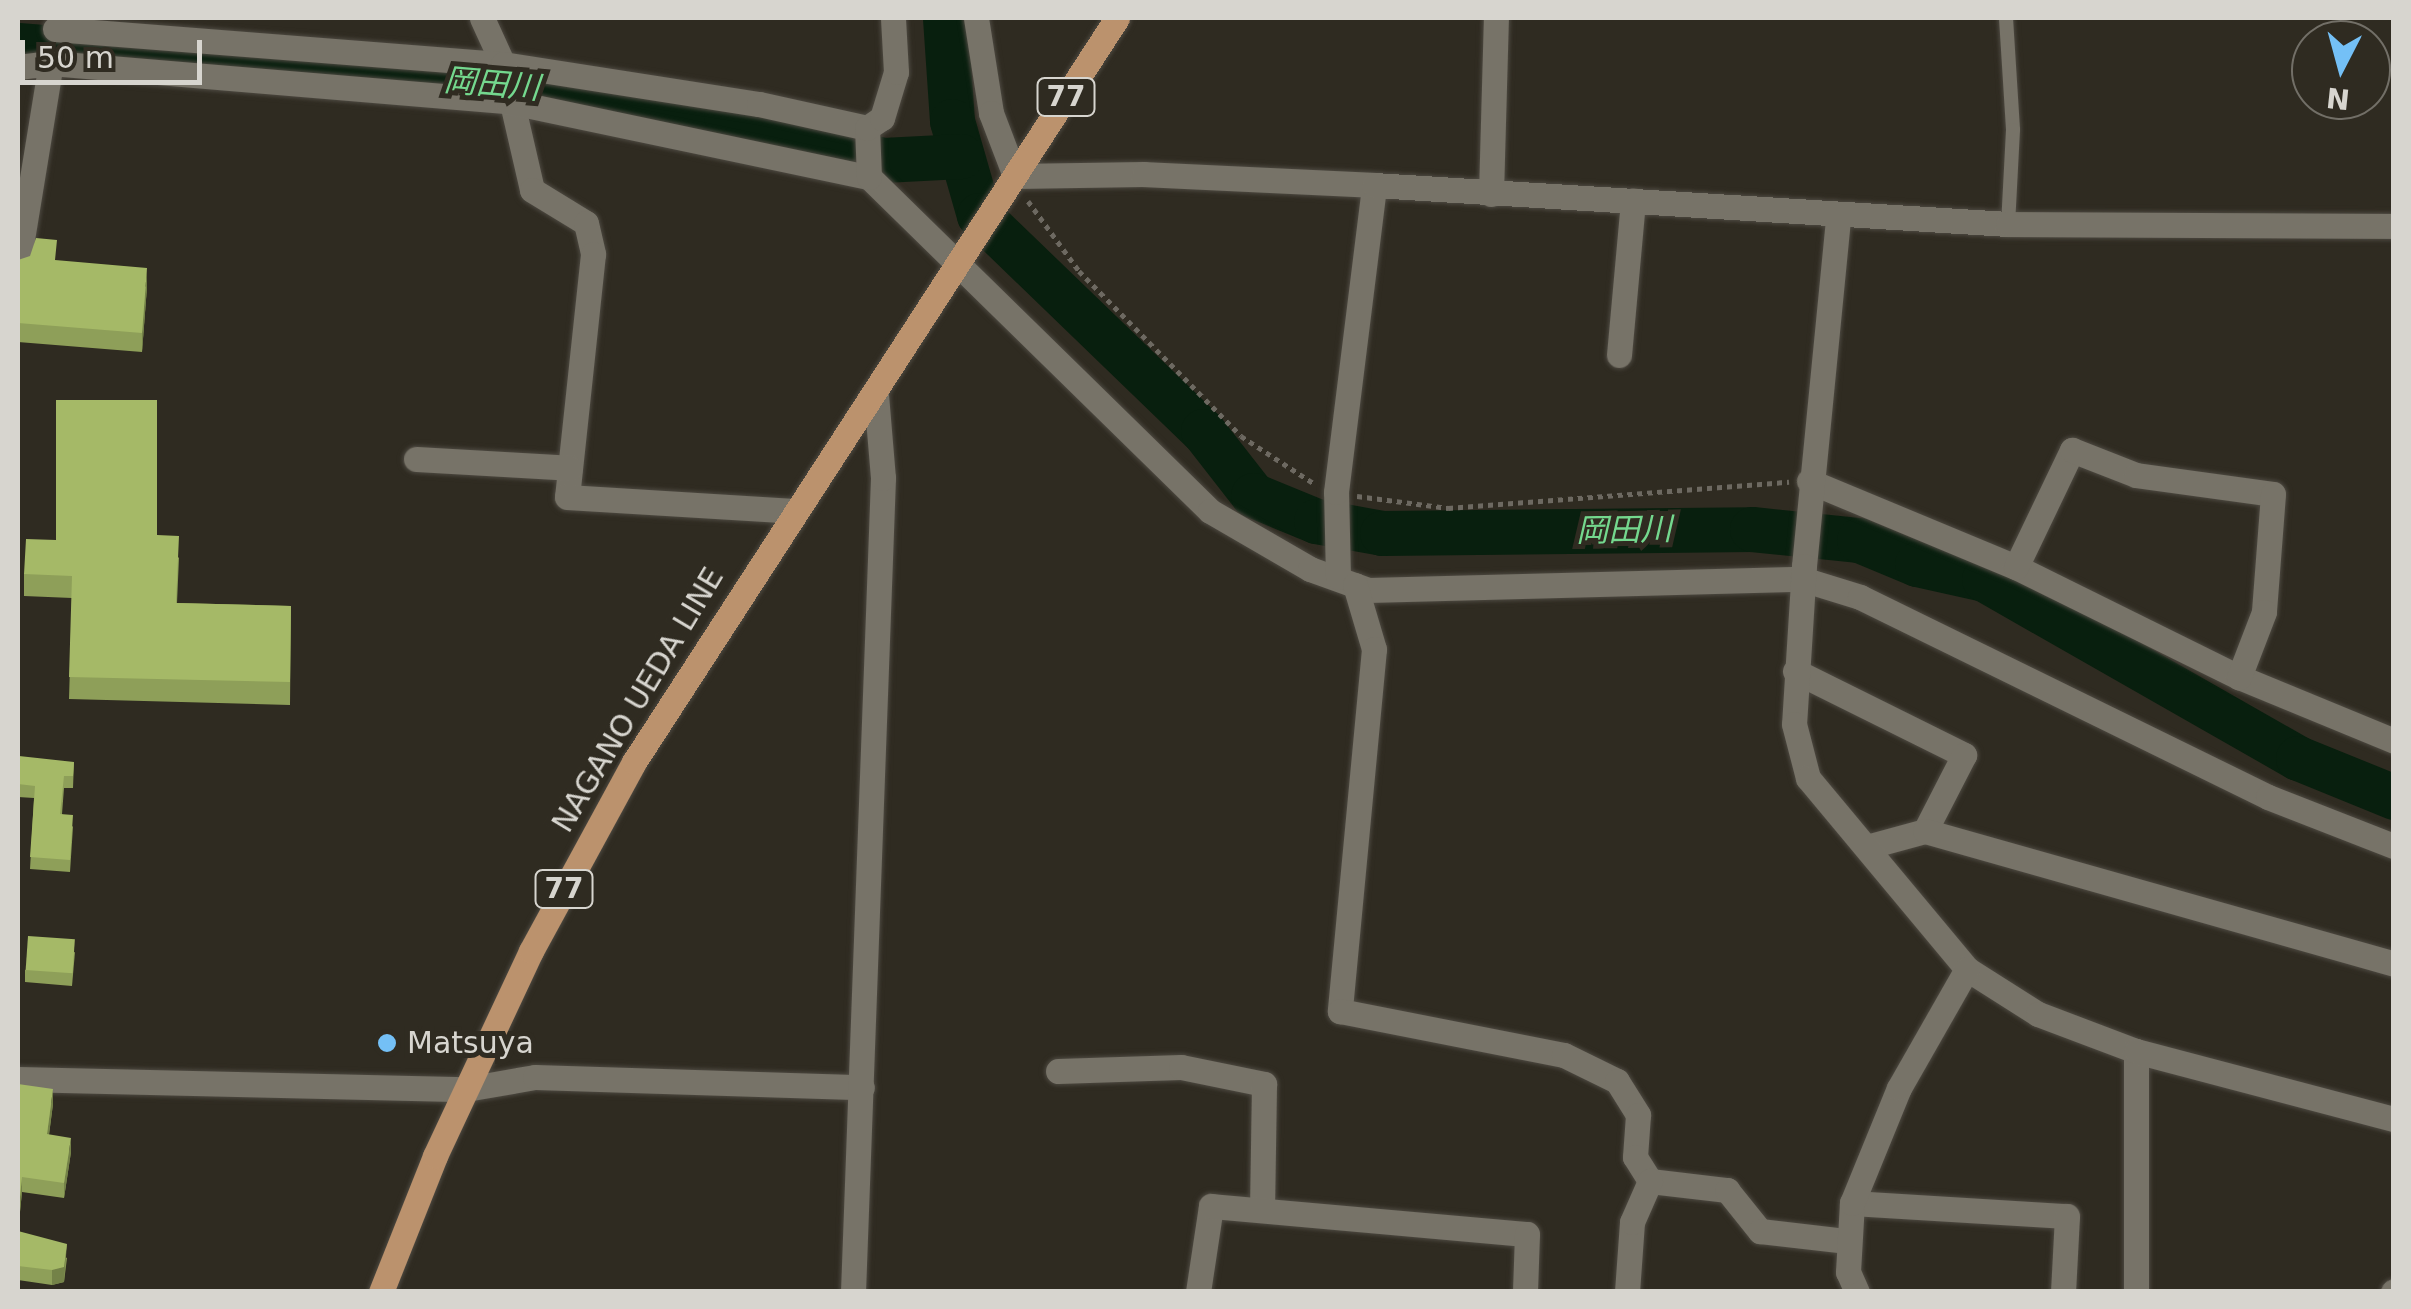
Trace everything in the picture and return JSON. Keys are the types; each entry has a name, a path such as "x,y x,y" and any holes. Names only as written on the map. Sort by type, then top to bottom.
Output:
{"main road":[{"name":"77","path":"1015,176 1116,18"},
{"name":"NAGANO UEDA LINE","path":"382,1292 466,1089 531,951 634,762 1015,176"}],"street":[{"path":"482,18 505,84 532,190 586,222 593,254 567,496 794,512"},
{"path":"869,172 867,134 882,118 893,88 893,18"},
{"path":"976,18 992,113 1015,176 1144,174 1374,185 2008,224 2394,226"},
{"path":"1491,194 1496,18"},
{"path":"18,264 55,28 505,84 869,172 1210,511 1310,569 1368,590 1803,573 1860,597 2268,797 2394,846"},
{"path":"18,67 50,63 505,84 758,104 867,134"},
{"path":"1374,185 1336,492 1346,581 1374,650 1340,1011 1564,1055 1617,1081 1638,1115 1635,1157 1650,1181"},
{"path":"1619,355 1633,201"},
{"path":"1838,216 1808,492 1795,671 1794,724 1808,778 1870,846 1968,968 2038,1014 2136,1051 2394,1119"},
{"path":"852,1292 883,478 876,394"},
{"path":"2016,568 2072,450 2136,475 2273,494 2264,612 2239,677"},
{"path":"416,459 570,468"},
{"path":"1808,492 2016,568 2239,677 2394,742"},
{"path":"1795,671 1964,755 1926,831"},
{"path":"1870,846 1926,831 2394,964"},
{"path":"1848,1285 1847,1241 1852,1203 1899,1088 1968,968"},
{"path":"2136,1051 2136,1292"},
{"path":"1058,1071 1182,1067 1264,1084 1262,1210"},
{"path":"18,1079 466,1089 536,1076 862,1087"},
{"path":"1650,1181 1727,1190 1760,1230 1847,1241"},
{"path":"1627,1292 1632,1222 1650,1181"},
{"path":"1852,1203 2067,1216 2063,1292"},
{"path":"1198,1292 1211,1206 1527,1234 1525,1292"}],"lane":[{"path":"2006,18 2012,130 2008,224"}],"building":[{"path":"36,238 57,240 55,260 147,268 142,333 18,323 18,260 30,256"},
{"path":"56,400 157,400 157,535 179,536 176,603 291,606 290,682 69,677 72,576 24,574 26,539 56,540"},
{"path":"19,756 74,762 73,776 64,776 60,814 73,815 70,860 30,857 35,786 18,784"},
{"path":"28,936 75,939 73,973 26,970"},
{"path":"18,1084 53,1089 47,1134 71,1138 64,1183 22,1177 18,1217"},
{"path":"18,1231 67,1244 64,1267 52,1270 18,1266"}],"waterway":[{"name":"岡田川","path":"945,18 952,121 979,215 1203,431 1253,495 1316,521 1382,533 1752,529 1859,540 1917,564 1984,579 2298,758 2394,797"},
{"name":"岡田川","path":"18,45 529,86 726,116 883,160 961,156"}],"place":[{"name":"Matsuya","path":"387,1043"}]}
